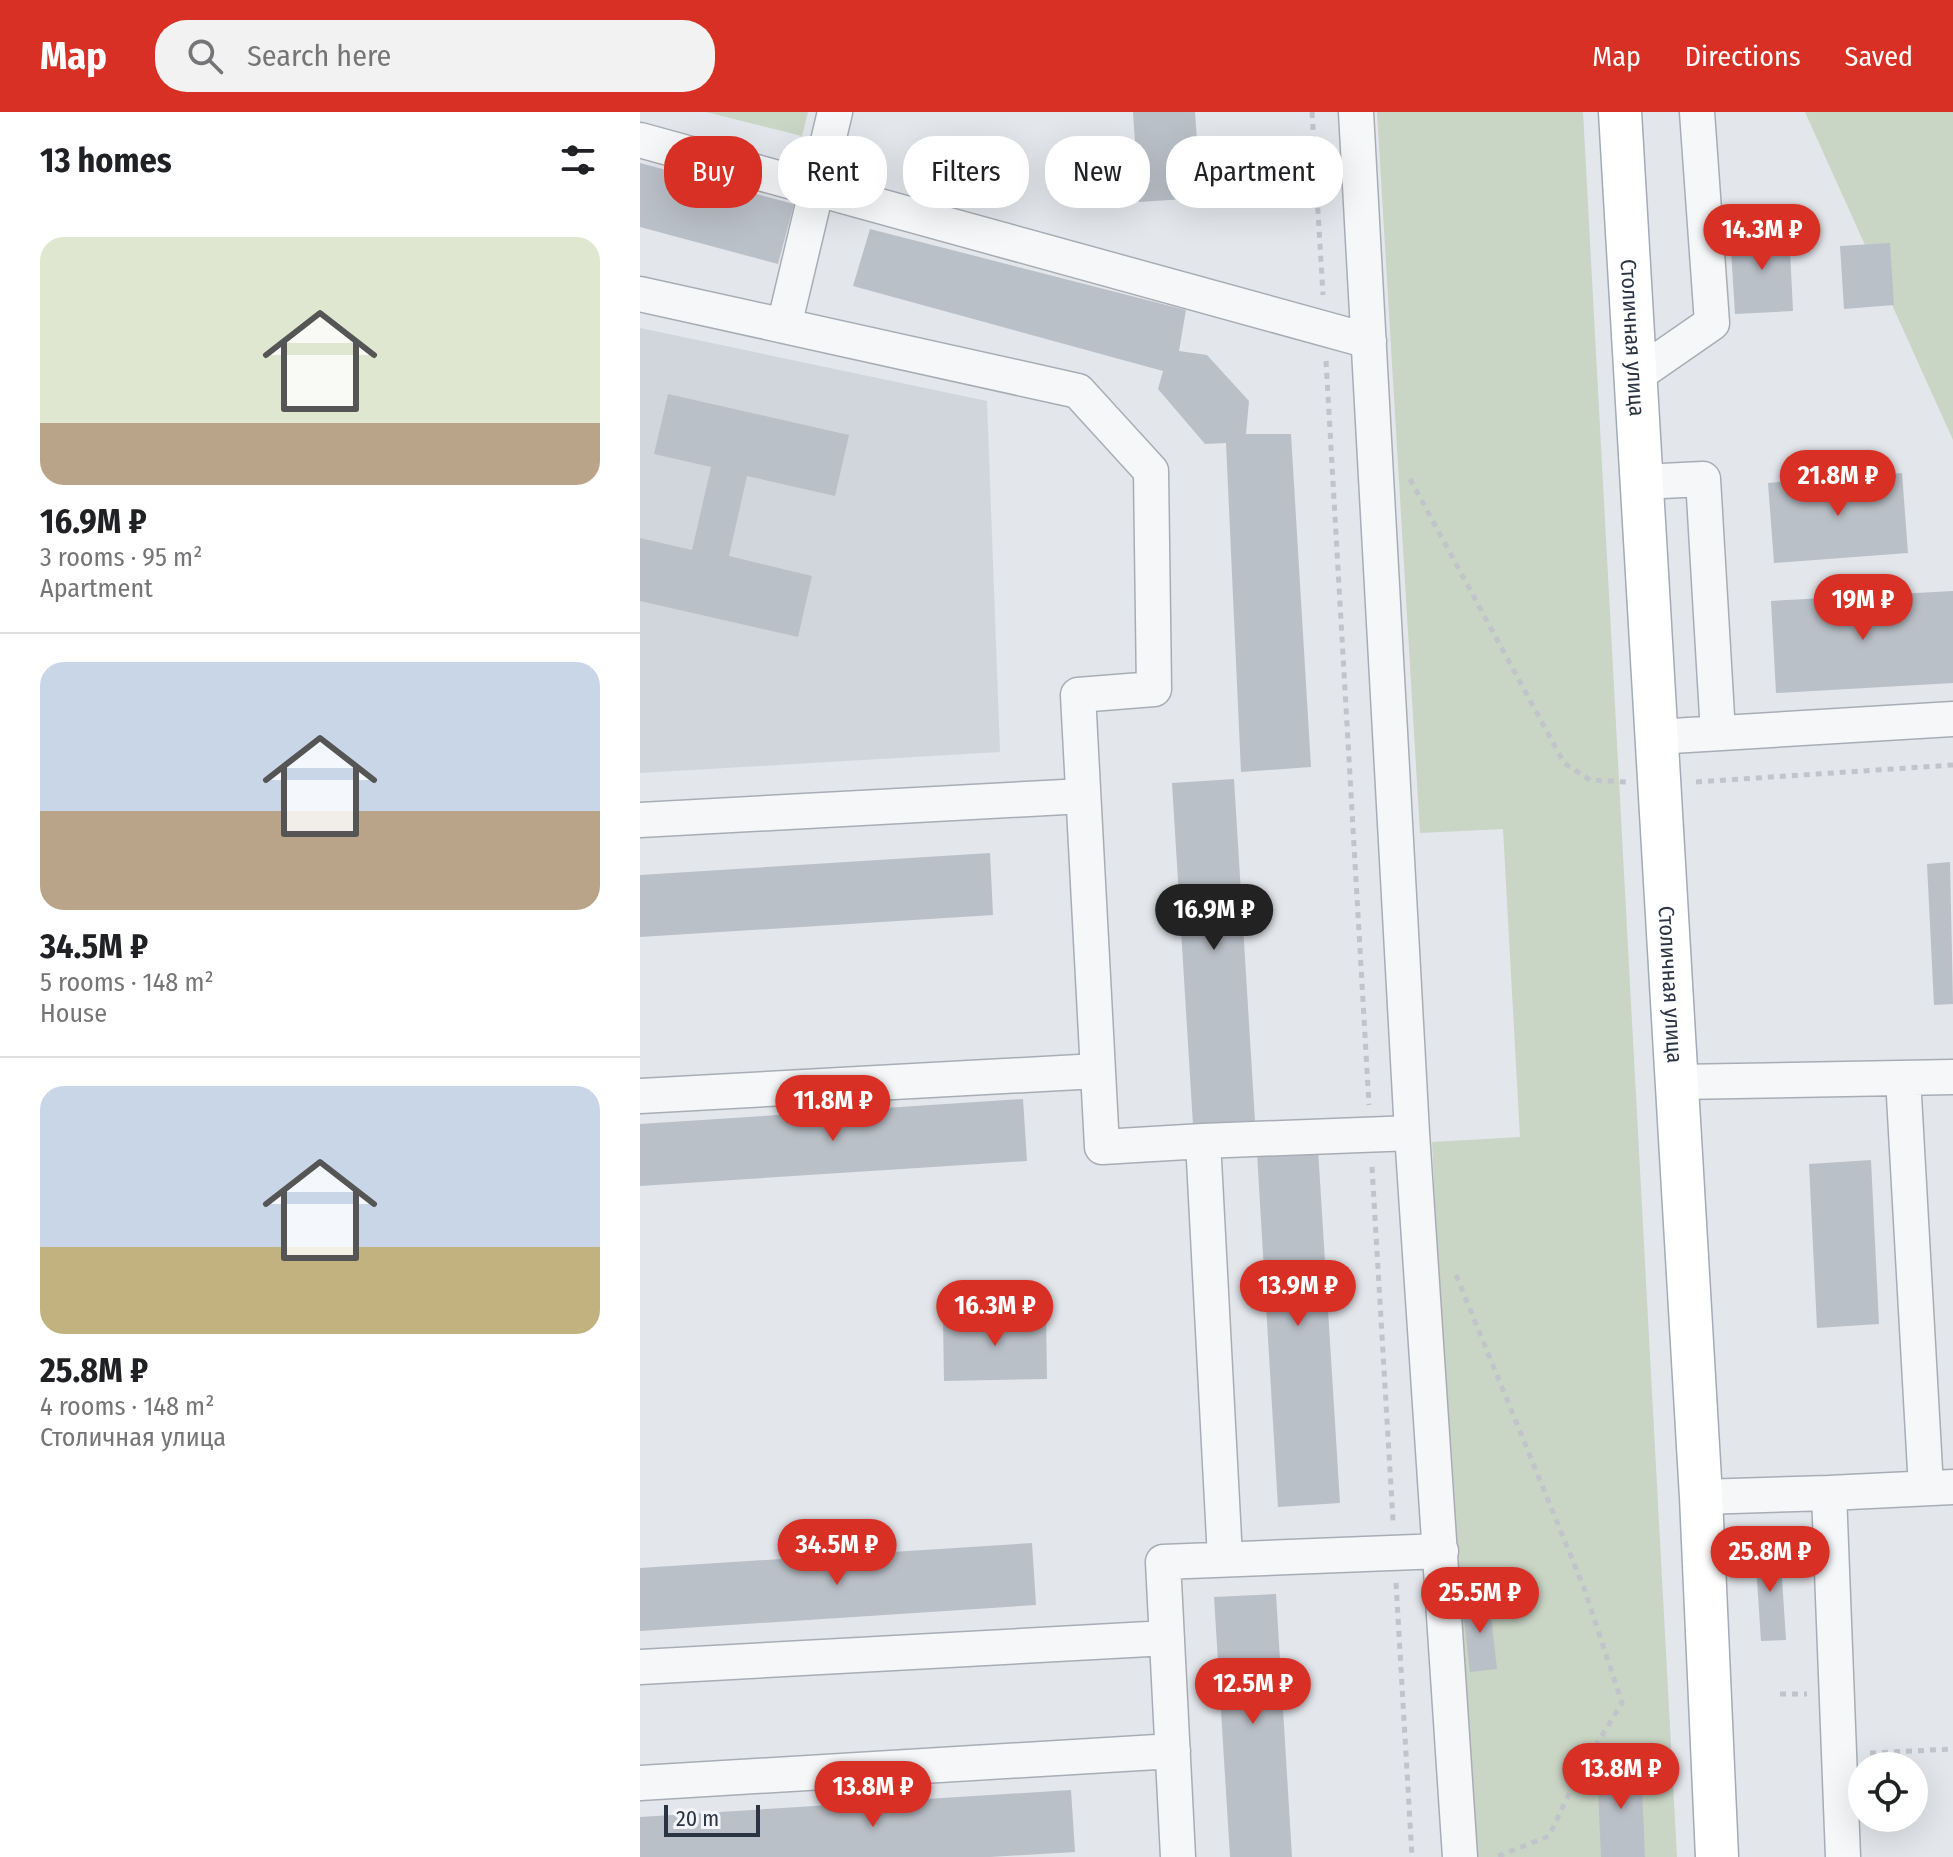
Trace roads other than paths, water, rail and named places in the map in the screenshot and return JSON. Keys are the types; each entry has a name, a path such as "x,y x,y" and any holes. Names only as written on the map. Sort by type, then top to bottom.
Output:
{"main road":[{"name":"Столичная улица","path":"1620,112 1678,1082 1717,1857"}],"lane":[{"path":"829,136 835,112"},
{"path":"1356,112 1412,1133 1460,1857"},
{"path":"1634,377 1712,323 1697,112"},
{"path":"640,140 778,178"},
{"path":"784,326 812,208"},
{"path":"886,208 1369,341"},
{"path":"640,294 1078,391 1151,471 1154,689 1078,695 1102,1147 1412,1133"},
{"path":"1641,482 1703,479 1718,733"},
{"path":"1655,737 1953,719"},
{"path":"640,820 1083,796"},
{"path":"640,1096 1097,1071"},
{"path":"1678,1082 1953,1077"},
{"path":"1701,1497 1940,1488 1903,1078"},
{"path":"1203,1141 1225,1558"},
{"path":"1829,1493 1843,1857"},
{"path":"1178,1857 1163,1562 1441,1551"},
{"path":"640,1667 1167,1638"},
{"path":"640,1783 1173,1751"}]}
